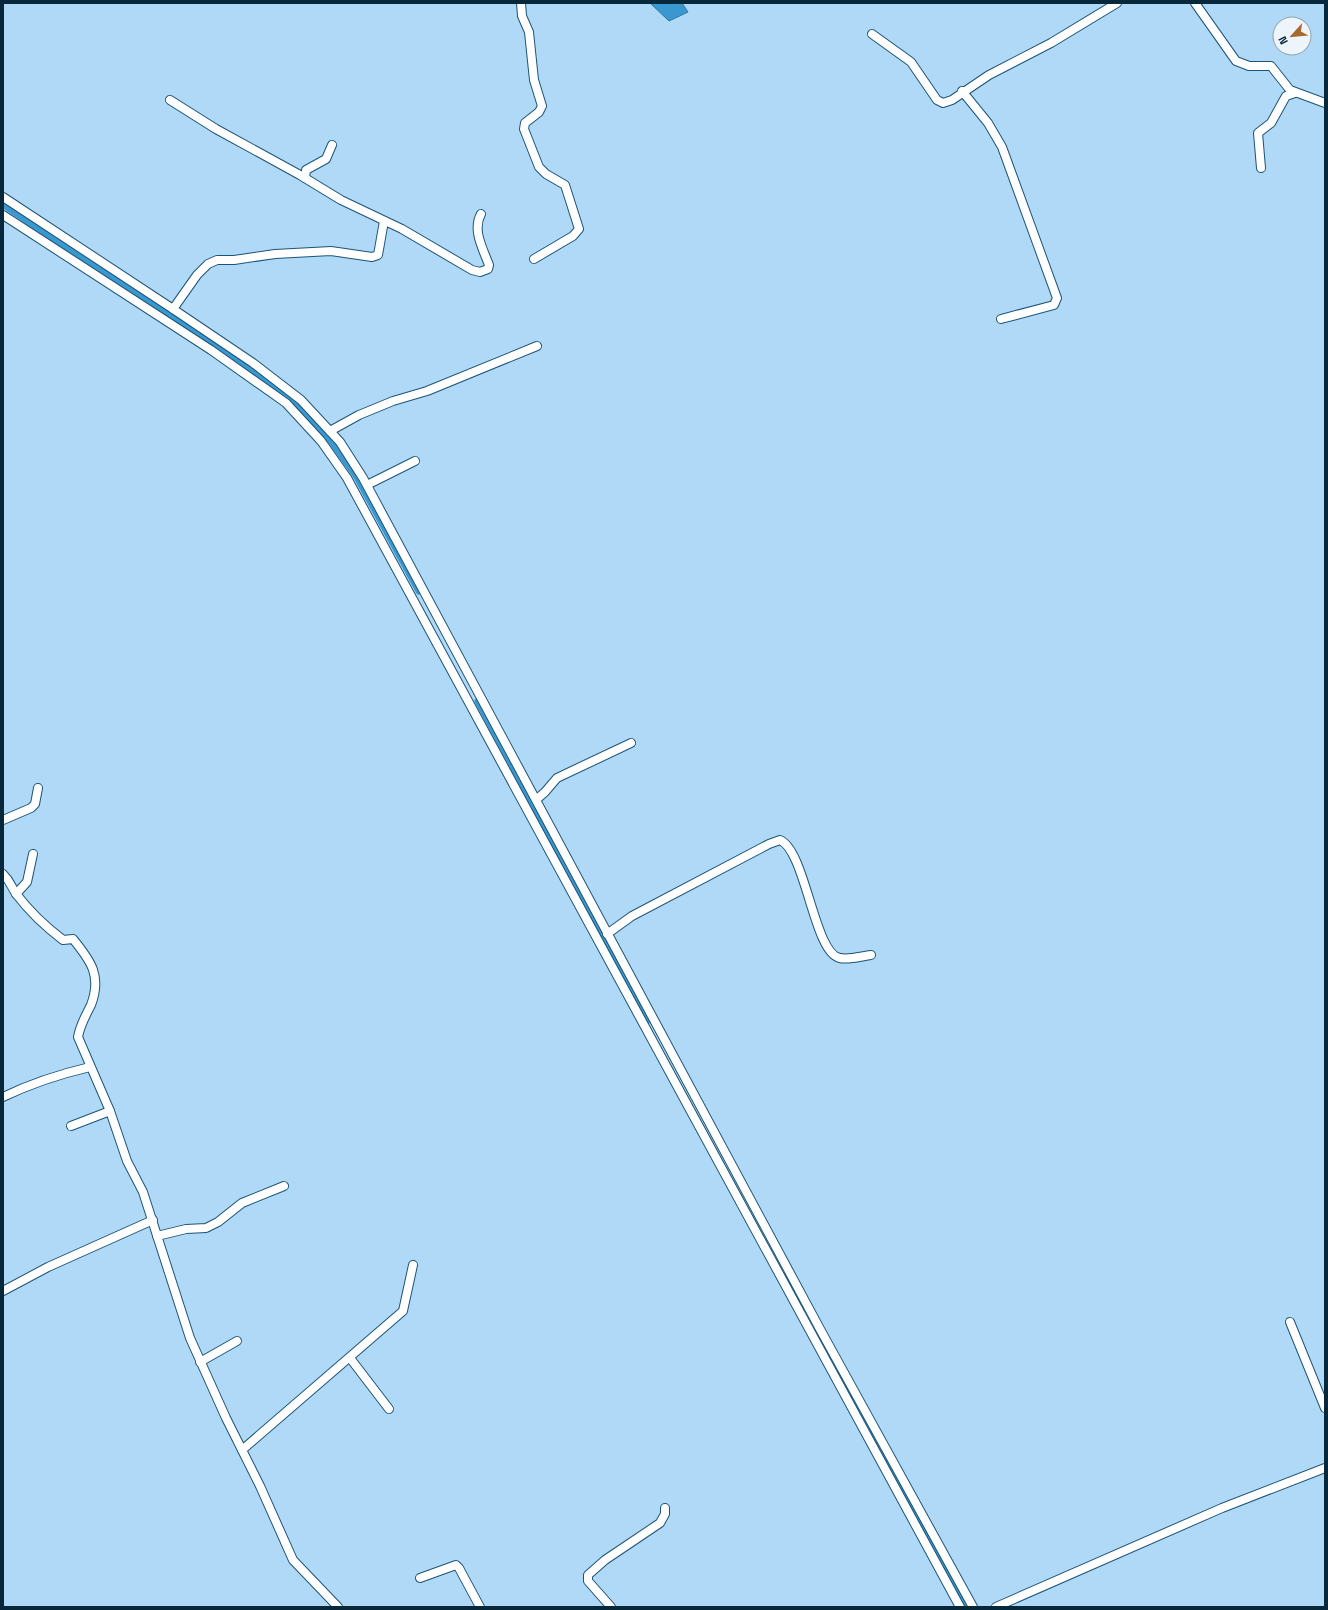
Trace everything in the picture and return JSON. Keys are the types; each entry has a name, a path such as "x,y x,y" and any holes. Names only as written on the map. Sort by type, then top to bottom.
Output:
{"street":[{"path":"521,3 522,16 529,32 534,80 542,106 534,117 525,123 524,129 539,167 546,174 565,185 578,229 573,236 534,259"},
{"path":"872,34 911,62 937,100 943,102 952,100 962,91 989,75 1051,43 1117,3"},
{"path":"1195,3 1236,62 1249,66 1271,66 1290,90 1325,103"},
{"path":"962,91 988,123 1002,146 1057,298 1054,305 1047,308 1001,319"},
{"path":"1262,168 1258,133 1270,123 1284,98 1295,93"},
{"path":"170,100 216,129 305,178 341,200 402,229 472,270 480,272 488,269 479,239 477,225 480,214"},
{"path":"305,178 306,170 326,159 332,145"},
{"path":"4,200 174,309 252,363 301,400 340,442 367,485 537,799 607,934 820,1329 973,1607"},
{"path":"3,215 211,350 286,403 321,441 343,472 960,1607"},
{"path":"174,309 197,275 208,264 218,260 234,260 275,254 331,251 372,258 378,255 380,250 384,221"},
{"path":"330,430 358,414 393,401 427,391 537,346"},
{"path":"367,485 415,461"},
{"path":"537,799 557,778 631,743"},
{"path":"3,820 32,808 35,804 38,788"},
{"path":"607,934 632,916 769,844 780,840 788,845 807,889 812,914 830,951 835,956 841,958 871,955"},
{"path":"16,894 27,882 33,854"},
{"path":"3,874 11,882 16,894 50,930 62,940 73,939 93,967 96,986 94,996 80,1028 78,1037 110,1111 127,1161 143,1192 190,1338 294,1560 338,1607"},
{"path":"3,1097 42,1080 90,1067"},
{"path":"71,1126 110,1111"},
{"path":"157,1236 186,1229 206,1228 218,1222 242,1203 284,1186"},
{"path":"3,1291 48,1268 153,1220"},
{"path":"242,1450 403,1311 413,1265"},
{"path":"1290,1322 1325,1408"},
{"path":"200,1362 237,1341"},
{"path":"350,1358 389,1409"},
{"path":"996,1607 1222,1508 1325,1468"},
{"path":"611,1607 588,1581 588,1575 605,1560 660,1523 665,1514 665,1508"},
{"path":"420,1578 456,1565 480,1607"}],"water":[{"path":"650,3 682,3 688,12 669,21"}],"waterway":[{"path":"3,204 131,291 270,382 301,410 332,442 357,477 419,591"},
{"path":"478,701 649,1020"},
{"path":"787,1275 804,1307"},
{"path":"819,1335 883,1456 968,1607"}]}
